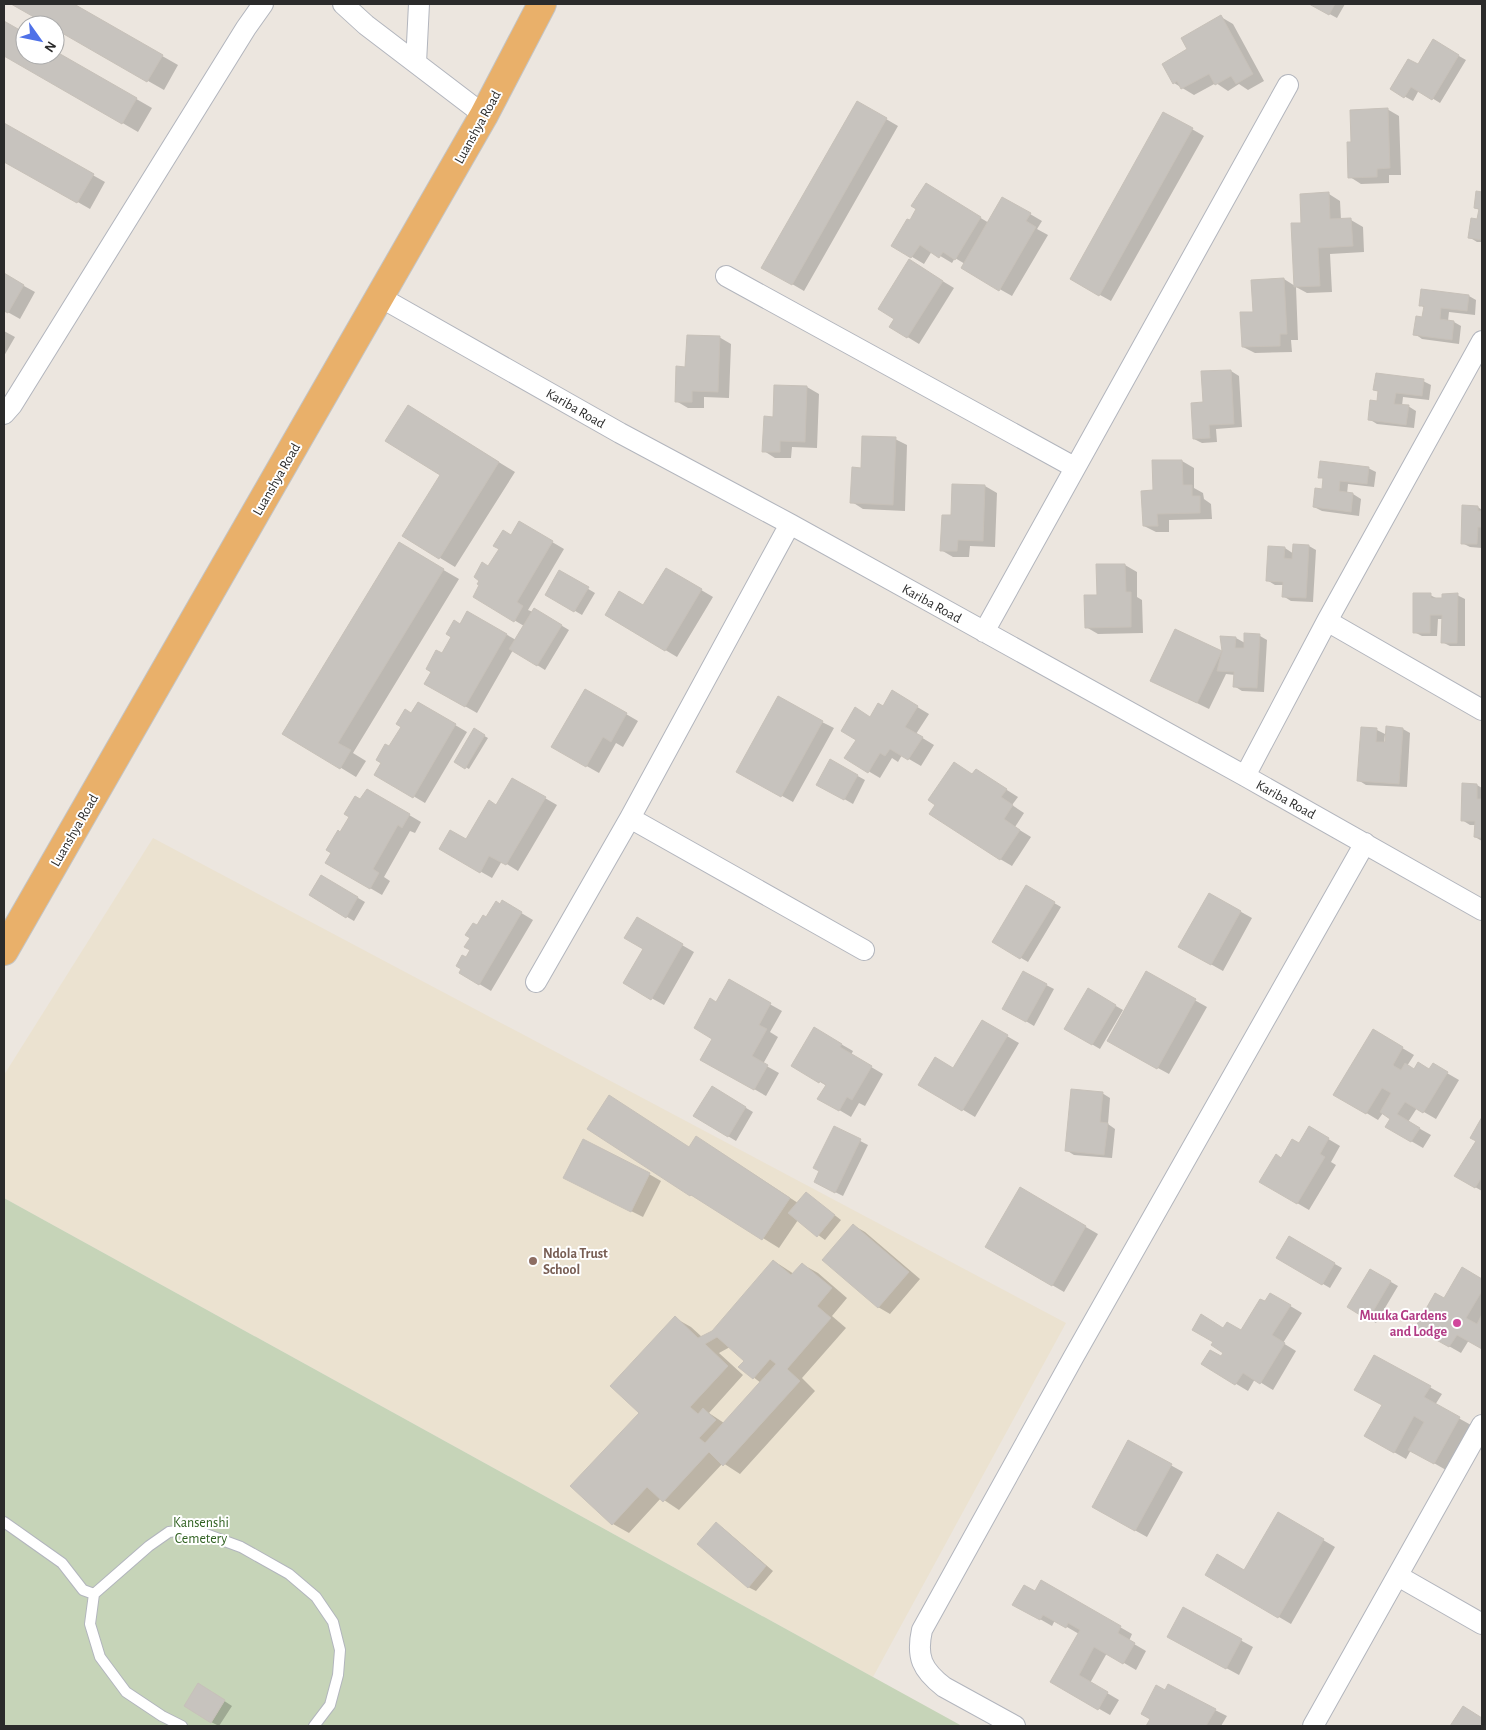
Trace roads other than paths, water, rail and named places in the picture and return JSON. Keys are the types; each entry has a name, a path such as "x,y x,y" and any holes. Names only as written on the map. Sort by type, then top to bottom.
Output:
{"highway":[{"name":"Luanshya Road","path":"7,937 484,116 542,4"}],"street":[{"path":"4,414 12,405 236,44 263,4"},
{"path":"343,4 366,25 484,116"},
{"path":"416,63 419,4"},
{"path":"984,632 1074,467 1288,86"},
{"path":"726,276 1074,467"},
{"name":"Kariba Road","path":"380,297 620,433 790,524 1245,776 1482,910"},
{"path":"1245,776 1327,621 1482,341"},
{"path":"536,982 630,818 790,524"},
{"path":"1327,621 1482,710"},
{"path":"630,818 864,950"},
{"path":"1015,1726 944,1687 934,1679 924,1667 919,1655 919,1642 922,1630 1073,1358 1365,843"},
{"path":"1313,1726 1482,1425"},
{"path":"1398,1576 1482,1624"}],"lane":[{"path":"4,1522 62,1563 83,1590 94,1594"},
{"path":"181,1726 126,1692 100,1657 90,1624 94,1594 149,1546 169,1532 192,1529 242,1547 289,1574 316,1597 333,1622 340,1650 338,1675 330,1705 314,1726"}],"place":[{"name":"Ndola Trust School","path":"533,1261"},
{"name":"Muuka Gardens and Lodge","path":"1457,1323"}],"park label":[{"name":"Kansenshi Cemetery","path":"201,1530"}]}
